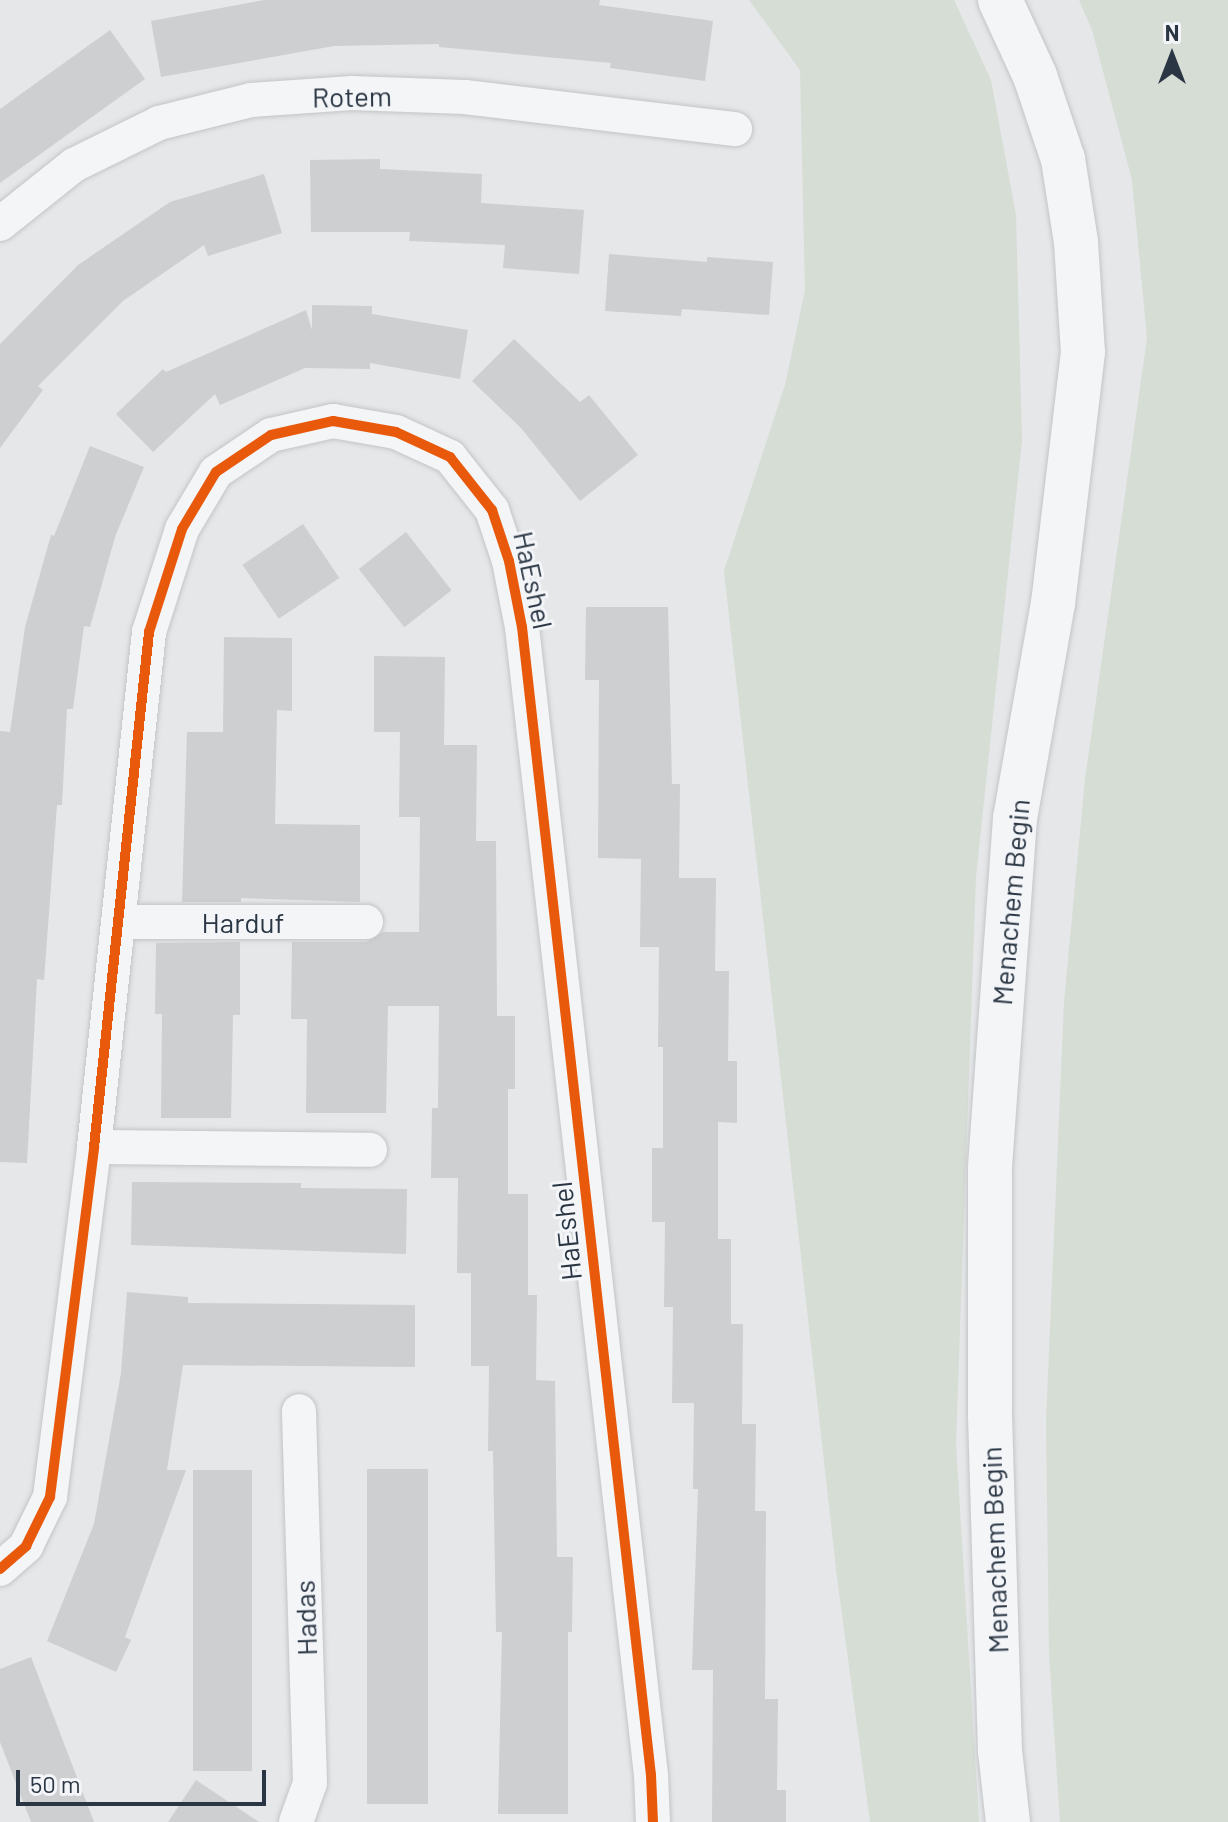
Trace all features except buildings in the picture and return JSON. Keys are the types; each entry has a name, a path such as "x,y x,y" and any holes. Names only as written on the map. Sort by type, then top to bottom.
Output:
{"street":[{"name":"Menachem Begin","path":"1000,0 1035,76 1063,159 1076,242 1083,352 1055,588 1015,818 990,1169 991,1447 1000,1751 1008,1822"},
{"name":"Rotem","path":"0,224 74,165 159,123 251,100 352,93 465,97 735,129"},
{"name":"HaEshel","path":"0,1569 26,1546 50,1497 94,1147 149,632 182,529 216,472 271,435 333,421 396,432 450,457 492,510 509,561 522,627 649,1760 653,1822"},
{"name":"Harduf","path":"119,922 366,922"},
{"path":"94,1147 370,1150"},
{"name":"Hadas","path":"296,1822 310,1783 299,1411"}],"shaded area":[{"path":"749,0 954,0 991,80 1016,215 1022,440 976,877 956,1443 979,1822 870,1822 837,1577 724,571 785,385 805,290 800,70"},
{"path":"1079,0 1228,0 1228,1822 1060,1822 1049,1654 1046,1421 1064,1002 1085,779 1147,338 1132,180 1092,30"}],"cycle path":[{"path":"0,1569 26,1546 50,1497 94,1147 149,632 182,529 216,472 271,435 333,421 396,432 450,457 492,510 509,561 522,627 651,1775 653,1822"}]}
